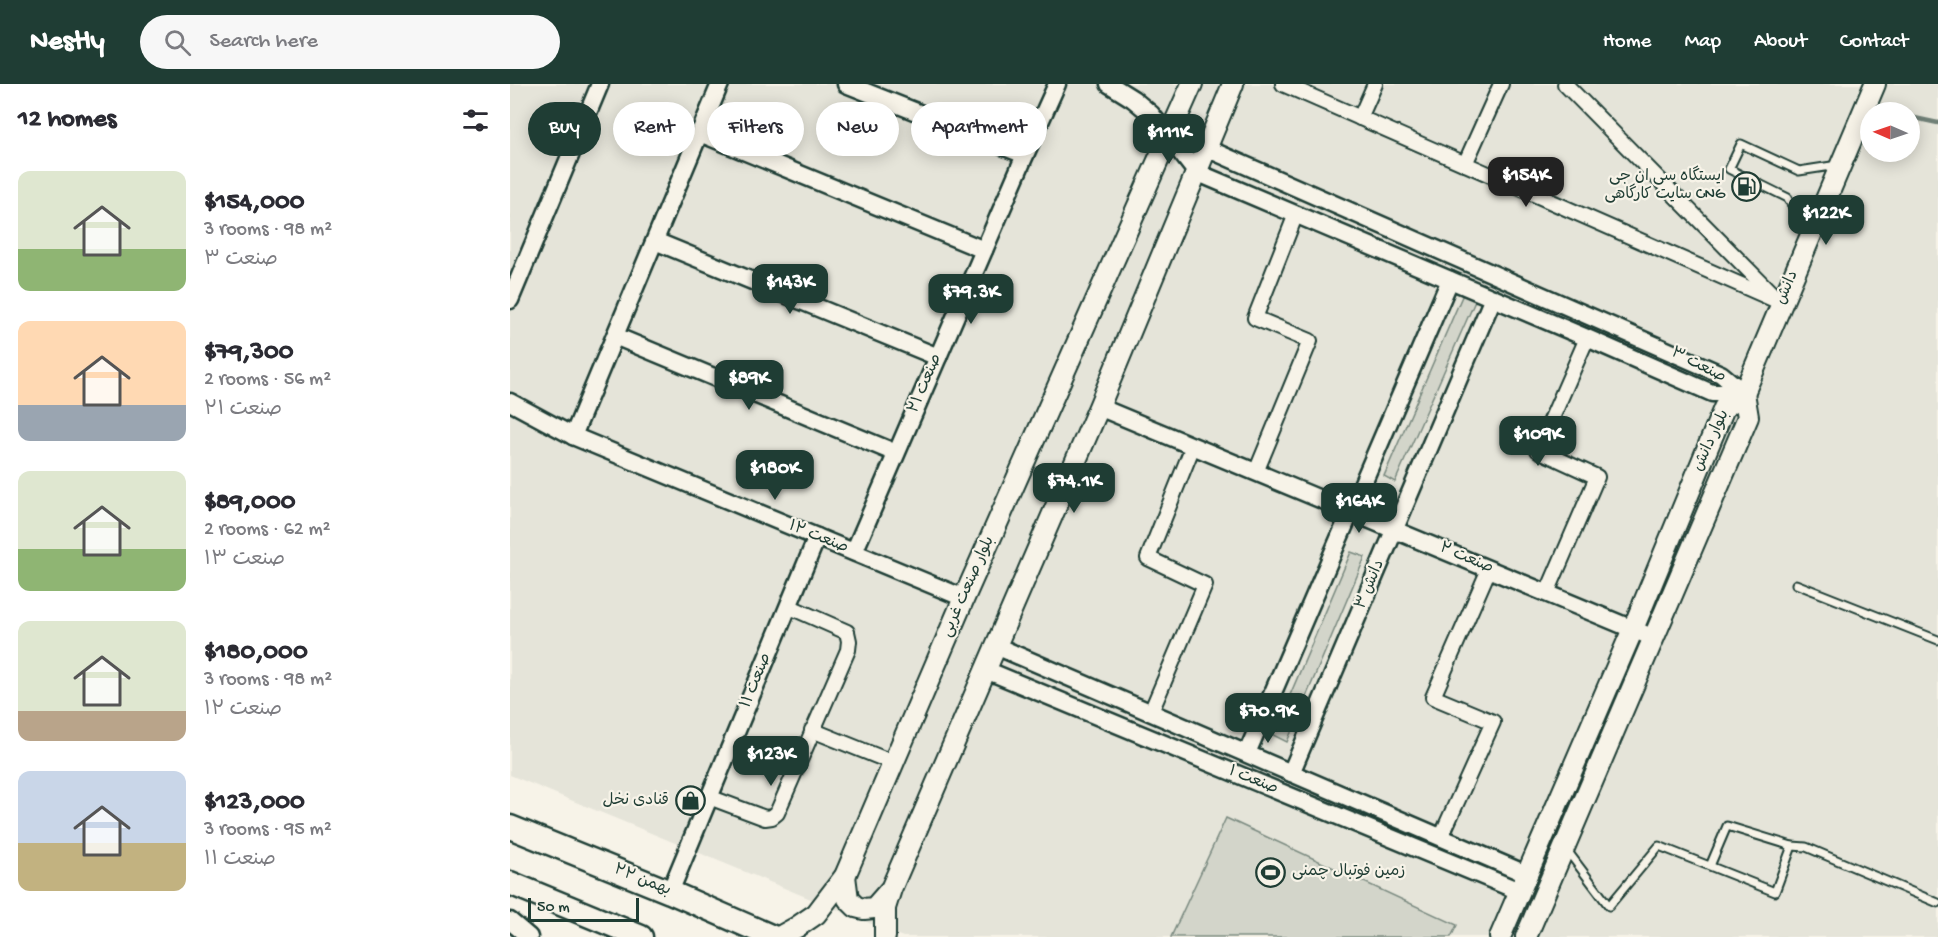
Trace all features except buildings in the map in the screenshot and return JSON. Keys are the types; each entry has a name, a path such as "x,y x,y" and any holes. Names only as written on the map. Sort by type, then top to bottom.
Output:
{"highway":[{"name":"۲۲ بهمن","path":"510,827 773,937"},
{"path":"510,884 641,937"}],"main road":[{"name":"بلوار صنعت غربی","path":"779,937 816,914 845,876 964,598 1192,84"},
{"path":"885,937 885,908 891,889 1099,407 1233,84"},
{"name":"دانش","path":"1744,393 1875,84"},
{"name":"بلوار دانش","path":"1500,937 1633,629 1724,408 1744,393 1748,417 1526,937"},
{"path":"1542,838 1564,847"},
{"path":"845,876 848,899 856,907 874,908 891,889"}],"street":[{"path":"510,300 600,84"},
{"path":"573,436 720,84"},
{"path":"846,84 911,110"},
{"name":"صنعت ۲۱","path":"1047,108 1058,84"},
{"path":"1109,84 1151,114 1196,172"},
{"path":"1283,84 1782,303"},
{"path":"1360,118 1375,84"},
{"path":"1465,164 1501,84"},
{"path":"1565,84 1782,303"},
{"path":"700,133 984,250"},
{"name":"صنعت ۳","path":"1169,137 1206,148 1721,374 1744,393"},
{"name":"صنعت ۲۱","path":"854,552 1025,156"},
{"name":"صنعت ۳","path":"1196,172 1712,393 1744,393"},
{"path":"1256,472 1310,341 1255,318 1296,214"},
{"path":"655,241 938,357"},
{"path":"1246,753 1450,280"},
{"name":"دانش ۳","path":"1291,772 1493,298"},
{"path":"615,336 896,453"},
{"path":"1547,593 1597,477 1538,450 1587,338"},
{"name":"صنعت ۱۲","path":"510,402 573,436 964,598"},
{"name":"صنعت ۲","path":"1099,407 1654,638"},
{"path":"1151,712 1205,585 1148,558 1193,446"},
{"name":"صنعت ۱۱","path":"670,892 817,537"},
{"path":"1441,837 1493,722 1433,697 1489,569"},
{"path":"709,797 765,818 777,813 848,650 847,632 788,606"},
{"name":"صنعت ۱","path":"996,646 1441,837 1523,882"},
{"name":"صنعت ۱","path":"986,670 1523,882"},
{"path":"813,730 894,763"},
{"path":"510,921 529,937"}],"lane":[{"path":"1809,238 1788,198 1729,169 1741,144 1799,171 1840,165"},
{"path":"1796,584 1938,640"},
{"path":"1710,866 1727,826 1792,846 1806,847 1938,903"},
{"path":"1564,847 1609,906 1659,846 1775,892 1792,846"}],"shaded area":[{"path":"510,84 1938,84 1938,937 903,937 510,775"},
{"path":"1463,294 1476,299 1395,482 1384,476"},
{"path":"1351,552 1365,557 1287,742 1273,735"},
{"name":"زمین فوتبال چمنی","path":"1226,818 1457,925 1451,937 1171,937"}],"waterway":[{"path":"1920,119 1938,123"}],"place":[{"name":"ایستگاه سی ان جی سایت کارگاهی CNG","path":"1746,186"},
{"name":"قنادی نخل","path":"690,801"},
{"name":"زمین فوتبال چمنی","path":"1271,872"}]}
